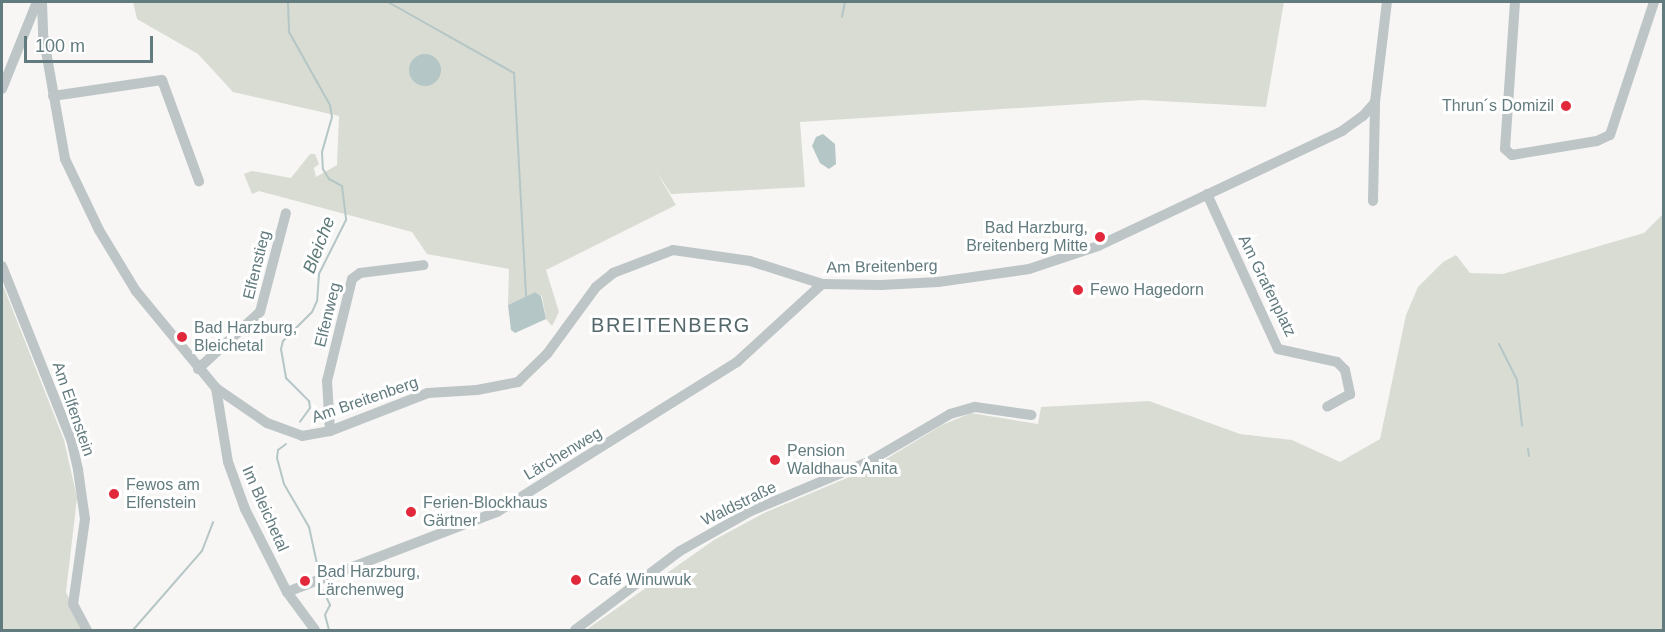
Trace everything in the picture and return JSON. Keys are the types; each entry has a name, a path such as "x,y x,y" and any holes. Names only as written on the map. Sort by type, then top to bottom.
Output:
{"street":[{"path":"2,89 37,2"},
{"name":"Am Breitenberg","path":"42,2 53,96 65,159 80,195 136,291 216,388 288,433 302,436 330,431 428,393 477,390 518,382 547,354 604,280 673,250 750,261 822,284 938,282 1029,269 1098,246 1342,131 1375,102"},
{"path":"1373,201 1375,102 1386,2"},
{"path":"1515,2 1505,149 1512,155 1597,141 1610,135 1654,2"},
{"path":"53,96 162,80 199,181"},
{"name":"Am Grafenplatz","path":"1207,194 1278,349 1336,362 1345,370 1350,394 1327,407"},
{"name":"Elfenstieg","path":"198,369 260,312 286,213"},
{"name":"Elfenweg","path":"330,431 327,381 352,279 360,273 424,265"},
{"name":"Am Elfenstein","path":"2,266 70,439 78,470 85,519 73,604 87,630"},
{"name":"Lärchenweg","path":"287,592 497,512 737,362 822,284"},
{"name":"Im Bleichetal","path":"216,388 228,462 245,509 287,592 315,630"},
{"name":"Waldstraße","path":"575,630 680,551 751,511 870,461 950,414 975,407 1032,415"}],"shaded area":[{"path":"133,2 1284,2 1266,107 1143,100 800,122 805,187 671,194 656,171 676,205 546,270 559,312 552,326 546,319 542,296 535,292 508,305 509,269 427,254 412,232 259,191 252,194 244,174 252,171 291,178 310,154 315,154 319,164 314,168 316,177 337,165 339,116 233,92 198,54 137,19"},
{"path":"425,54 436,59 441,70 436,81 425,86 414,81 409,70 414,59"},
{"path":"823,134 835,144 836,164 829,169 820,163 812,146 816,137"},
{"path":"1663,214 1663,630 586,630 714,540 764,513 873,467 942,425 971,413 1038,424 1041,407 1149,401 1240,434 1292,440 1340,462 1380,439 1406,315 1418,287 1443,262 1456,255 1470,273 1503,274 1644,233"},
{"path":"2,283 64,440 77,498 66,592 83,630 2,630"},
{"path":"535,292 541,296 546,319 515,333 511,330 508,305"}],"waterway":[{"name":"Bleiche","path":"288,2 289,32 330,105 332,117 322,152 323,169 329,179 342,186 346,220 319,274 317,301 312,312 283,341 281,349 286,378 309,401 310,408 300,422"},
{"path":"388,2 514,73 526,296"},
{"path":"842,17 845,2"},
{"path":"1499,344 1517,380 1522,426"},
{"name":"Bleiche","path":"286,444 278,450 277,458 284,484 309,527 319,573"},
{"path":"1528,449 1529,456"},
{"path":"133,630 202,551 213,522"},
{"name":"Bleiche","path":"323,590 330,605 325,615 329,630"}],"place":[{"name":"Thrun´s Domizil","path":"1566,106"},
{"name":"Bad Harzburg, Breitenberg Mitte","path":"1100,237"},
{"name":"Fewo Hagedorn","path":"1078,290"},
{"name":"Bad Harzburg, Bleichetal","path":"182,337"},
{"name":"Pension Waldhaus Anita","path":"775,460"},
{"name":"Fewos am Elfenstein","path":"114,494"},
{"name":"Ferien-Blockhaus Gärtner","path":"411,512"},
{"name":"Café Winuwuk","path":"576,580"},
{"name":"Bad Harzburg, Lärchenweg","path":"305,581"}],"district":[{"name":"BREITENBERG","path":"671,325"}]}
